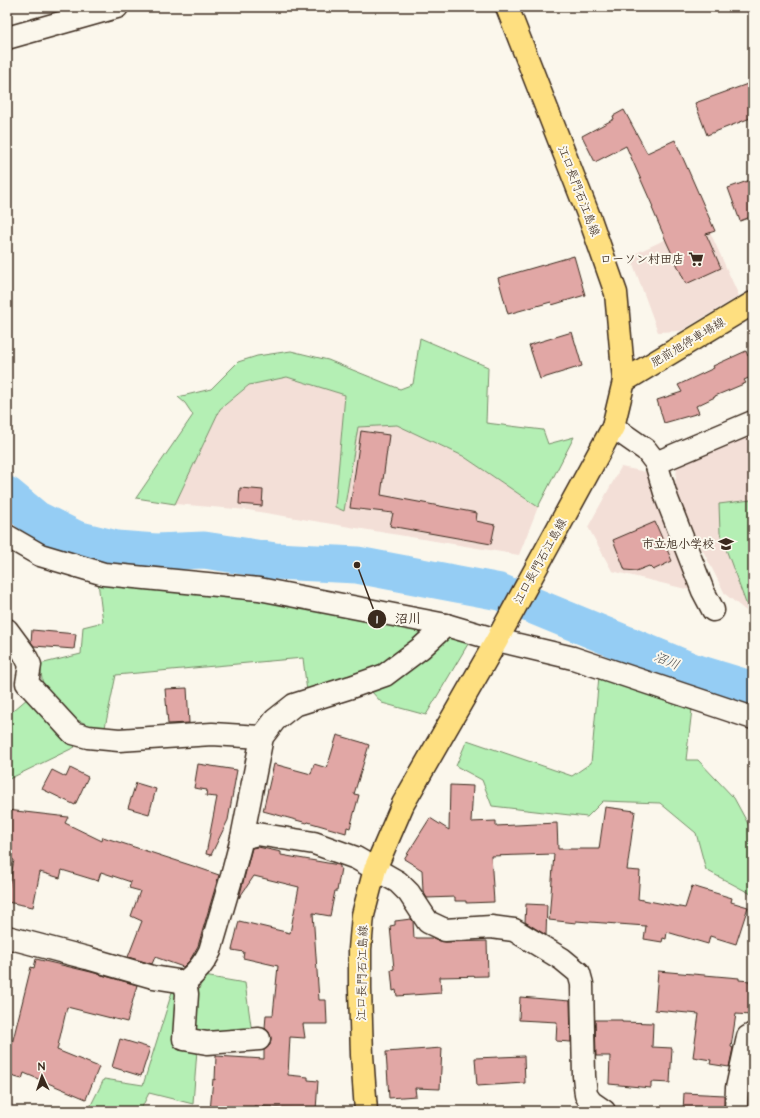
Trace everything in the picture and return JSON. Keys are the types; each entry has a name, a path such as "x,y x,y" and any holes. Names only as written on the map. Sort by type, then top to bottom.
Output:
{"main road":[{"name":"江口長門石江島線","path":"366,1111 360,1011 360,949 363,915 375,870 402,804 497,640 613,427 624,381 616,293 590,219 507,7"},
{"name":"肥前旭停車場線","path":"624,381 753,303"}],"street":[{"path":"7,38 117,7"},
{"path":"656,463 753,422"},
{"path":"613,427 646,450 656,463 667,499 703,591 713,610"},
{"path":"7,536 40,555 104,574 259,589 446,625 497,640 573,658 753,718"},
{"path":"7,937 152,977 185,982 193,976 205,962 210,951 242,838 262,737 275,720 294,705 385,675 421,648 446,625"},
{"path":"7,630 24,653 30,665 27,683 73,733 88,737 119,740 212,734 262,737"},
{"path":"242,838 257,834 314,843 356,858 398,882 409,893 428,922 445,930 491,927 514,930 562,959 579,973 582,984 584,1076 586,1095 591,1102 604,1111"},
{"path":"185,982 187,994 184,1040 207,1043 259,1039"},
{"path":"736,1111 737,1088 742,1060 748,1037 753,1034"}],"shaded area":[{"path":"705,221 739,296 681,331 658,332 630,256"},
{"path":"287,377 345,395 335,507 344,511 358,427 397,425 463,456 538,507 519,555 248,510 175,504 220,409 249,385"},
{"name":"市立旭小学校","path":"753,430 753,615 725,594 674,494 677,467 690,457"},
{"path":"621,467 651,473 694,591 612,571 588,527"}],"green space":[{"path":"420,338 488,367 486,423 543,430 548,444 574,437 538,507 463,456 397,425 358,427 344,511 335,507 345,395 287,377 249,385 220,409 175,504 136,498 193,415 185,403 178,397 211,389 238,362 257,356 291,351 328,360 400,389 413,384"},
{"path":"751,500 753,502 753,615 750,614 720,533 719,504"},
{"path":"98,582 253,595 426,631 381,669 307,692 303,658 116,675 104,732 73,718 43,687 40,664 81,654 83,627 103,622"},
{"path":"449,635 471,639 426,715 382,703 371,691"},
{"path":"599,676 692,709 686,760 698,760 734,798 753,833 753,895 706,870 696,833 660,803 603,801 587,817 492,806 482,780 456,766 467,740 572,776 591,763"},
{"path":"28,698 75,747 7,780 7,716"},
{"path":"204,976 245,983 252,1033 198,1036 193,1104 149,1093 140,1111 88,1111 104,1079 143,1085 172,992 197,994"}],"building":[{"path":"753,82 753,117 707,135 695,103"},
{"path":"624,110 647,153 675,140 715,231 706,234 721,268 686,284 626,146 595,162 582,136 614,119 613,116"},
{"path":"753,179 753,216 740,221 728,188"},
{"path":"574,256 585,295 552,305 551,302 508,314 498,278"},
{"path":"572,332 582,366 540,379 529,345"},
{"path":"746,351 748,356 753,354 753,376 744,380 746,383 696,406 699,413 664,423 657,400 682,392 678,385 714,368 713,366"},
{"path":"361,431 389,435 381,495 477,513 476,521 495,525 491,544 390,526 393,513 350,508"},
{"path":"240,488 263,490 262,506 239,504"},
{"path":"655,522 672,561 653,570 649,566 636,571 625,570 613,540"},
{"path":"32,630 76,634 74,649 34,646 31,642"},
{"path":"187,688 189,723 168,724 165,689"},
{"path":"337,735 369,745 354,794 359,795 350,828 347,827 346,833 263,811 274,764 311,774 314,764 327,768"},
{"path":"198,764 237,770 228,820 211,855 206,854 217,797 206,796 207,790 194,788"},
{"path":"70,768 88,777 75,805 42,789 52,770 66,777"},
{"path":"136,783 156,789 149,814 128,808"},
{"path":"450,785 473,786 471,822 496,821 496,826 557,823 558,849 599,849 605,807 635,811 627,870 640,871 638,899 685,908 692,886 732,898 731,902 748,907 736,944 710,936 708,944 667,932 666,939 663,938 662,942 644,939 646,926 576,921 576,923 549,920 554,854 491,856 494,902 466,903 466,901 455,901 455,897 427,898 423,891 422,870 404,859 430,818 449,830"},
{"path":"7,810 68,817 65,823 102,841 103,837 219,875 198,946 190,960 183,967 155,957 152,964 128,957 142,921 131,916 140,891 129,888 131,882 101,872 98,881 62,870 60,878 40,872 33,907 7,902 14,860 9,859 11,846 7,845"},
{"path":"258,847 281,852 281,855 339,865 341,868 337,891 335,891 330,916 313,913 319,1000 326,1000 327,1024 303,1024 305,1038 290,1037 288,1075 308,1077 308,1080 318,1081 316,1110 254,1106 253,1111 210,1111 213,1079 215,1080 216,1056 264,1059 264,1050 270,1045 271,1038 269,1032 265,1028 266,1015 273,1015 278,966 243,958 244,952 232,950 239,921 290,933 299,887 254,876 239,898 252,848"},
{"path":"526,904 547,905 546,935 525,922"},
{"path":"411,919 413,921 414,938 433,938 446,942 487,941 488,976 440,977 441,993 397,996 396,990 393,991 391,970 394,969 390,926 395,925 395,921"},
{"path":"36,959 137,985 127,1022 67,1007 57,1050 99,1067 86,1099 24,1073 22,1079 7,1075 7,1043 12,1044 31,967 34,968"},
{"path":"658,971 739,978 739,980 750,981 750,984 753,984 751,1015 736,1014 731,1047 733,1048 729,1067 710,1064 711,1060 693,1057 699,1014 655,1010"},
{"path":"520,997 570,1001 571,1042 556,1041 557,1022 519,1020"},
{"path":"595,1020 622,1020 622,1022 653,1023 652,1047 672,1048 670,1083 651,1082 651,1088 609,1084 610,1056 596,1056"},
{"path":"120,1039 150,1048 141,1076 112,1067"},
{"path":"442,1048 440,1089 415,1088 416,1096 389,1098 386,1052"},
{"path":"524,1056 525,1083 477,1086 475,1058"},
{"path":"684,1093 724,1095 724,1111 683,1111"}],"waterway":[{"name":"沼川","path":"7,495 36,519 76,539 116,549 156,552 204,550 275,561 357,565 500,592 694,672 753,690"}],"place":[{"name":"ローソン村田店","path":"696,259"},
{"name":"市立旭小学校","path":"726,544"},
{"name":"沼川","path":"357,565"}]}
